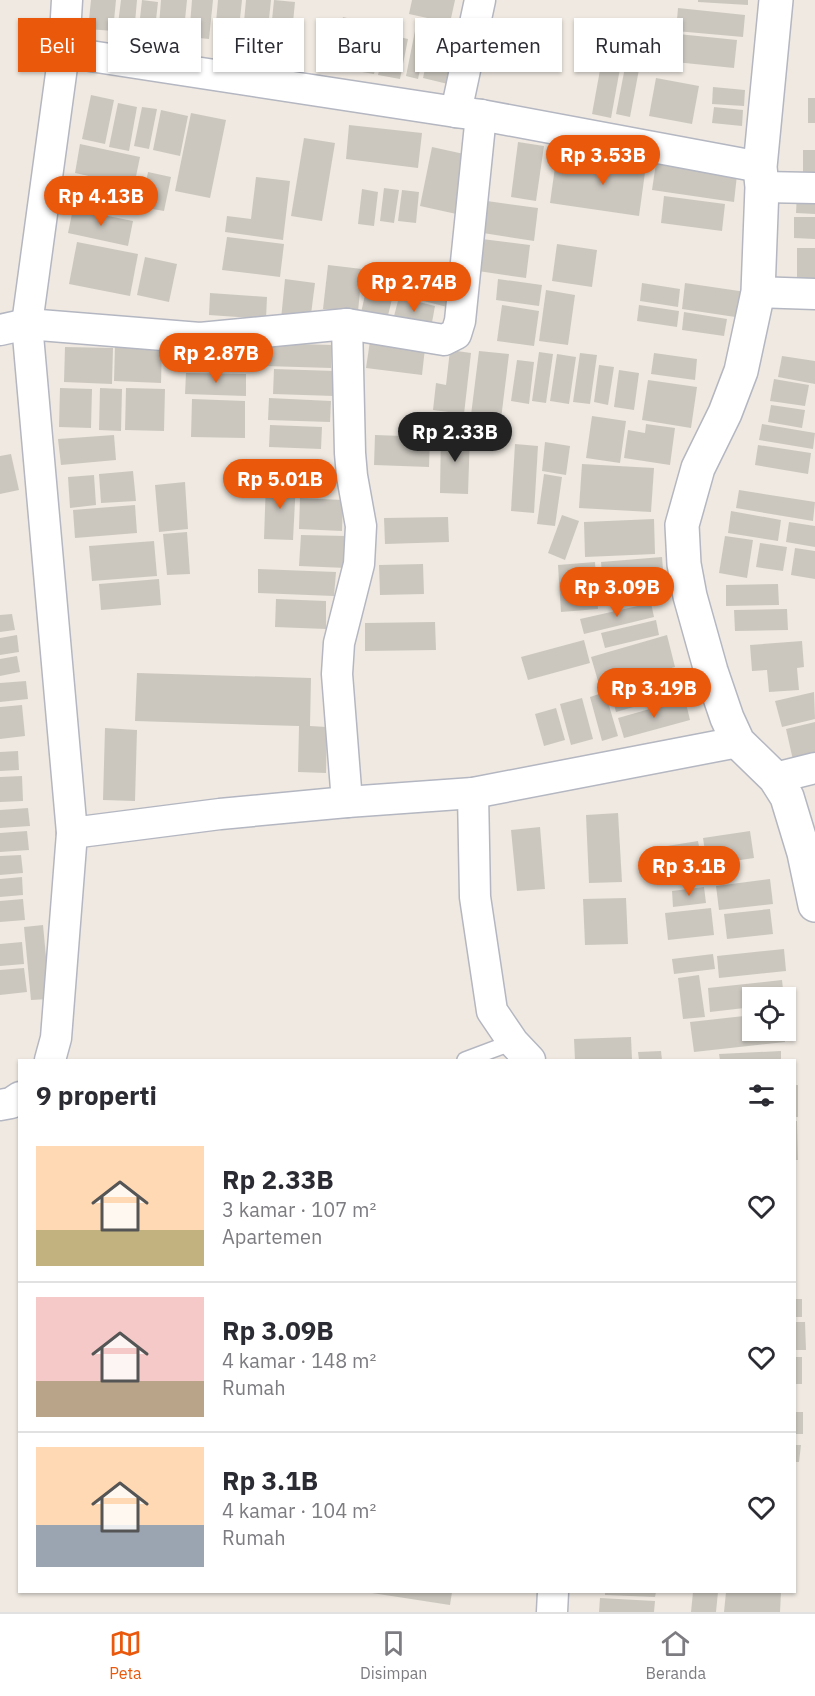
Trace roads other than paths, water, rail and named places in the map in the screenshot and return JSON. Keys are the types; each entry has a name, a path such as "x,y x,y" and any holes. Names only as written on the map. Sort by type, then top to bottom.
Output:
{"street":[{"path":"66,18 67,0"},
{"path":"13,327 200,338 347,324 444,340 456,334 460,321 468,113 480,0"},
{"path":"776,0 761,177 758,292 741,371 698,468 682,525 684,564 690,596 711,672 727,718 738,742 776,778 787,797 804,853 815,905"},
{"path":"96,57 468,113 815,188"},
{"path":"50,1059 56,1038 72,833 13,327 60,72"},
{"path":"758,292 815,294"},
{"path":"347,324 350,453 361,526 359,564 339,643 337,674 347,802"},
{"path":"72,833 220,814 473,793 738,742"},
{"path":"776,778 815,768"},
{"path":"473,793 476,897 492,1011 522,1051"},
{"path":"0,1105 18,1099"},
{"path":"552,1612 553,1593"}],"lane":[{"path":"471,1059 522,1051"}]}
